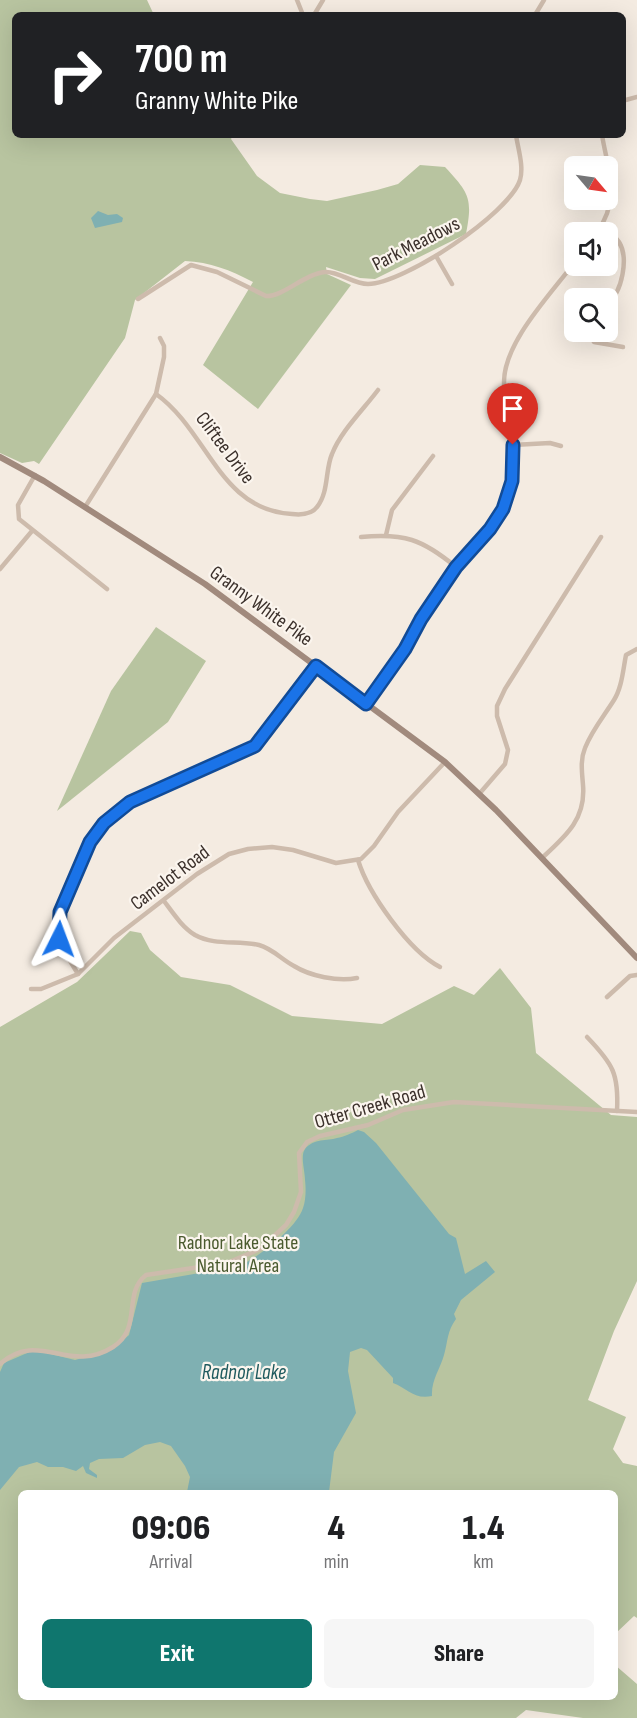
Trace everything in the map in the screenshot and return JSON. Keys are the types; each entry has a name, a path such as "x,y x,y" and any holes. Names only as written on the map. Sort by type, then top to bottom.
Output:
{"main road":[{"name":"Granny White Pike","path":"0,457 35,475 210,587 445,762 480,793 637,958"}],"street":[{"name":"Park Meadows","path":"138,298 191,265 218,272 266,296 274,296 309,275 327,272 369,284 392,278 436,256 481,227 519,183 522,171 516,138"},
{"path":"602,222 612,181 603,138"},
{"path":"618,241 621,249 622,283 618,293"},
{"path":"436,256 453,284"},
{"path":"366,704 405,649 421,619 456,567 490,529 503,509 512,481 513,445 504,382 508,361 517,341 564,276"},
{"path":"85,507 156,394 164,357 164,346 160,338"},
{"path":"594,342 623,347"},
{"name":"Cliftee Drive","path":"156,394 174,407 235,490 254,506 280,514 303,515 316,508 324,496 333,450 378,390"},
{"path":"513,445 550,443 561,447"},
{"path":"386,535 392,510 433,456"},
{"path":"35,475 17,510 19,519 107,589"},
{"path":"0,569 32,531"},
{"path":"361,537 386,535 419,540 456,567"},
{"path":"480,793 505,764 508,750 497,716 497,706 505,689 601,537"},
{"path":"542,858 572,830 580,816 584,796 582,761 584,750 596,725 615,698 626,655 637,649"},
{"path":"78,974 61,946 58,918 97,831 114,813 130,802 255,746 316,666"},
{"path":"440,967 418,948 381,907 370,889 358,860 371,850 393,817 445,762"},
{"name":"Camelot Road","path":"31,989 41,989 78,974 111,940 220,859 248,849 284,848 336,863 358,860"},
{"path":"164,901 185,927 202,938 218,942 257,945 273,950 304,971 342,979 357,978"},
{"path":"607,997 630,975 637,975"},
{"path":"587,1037 609,1061 615,1072 618,1087 617,1111"},
{"name":"Otter Creek Road","path":"0,1364 11,1356 34,1348 61,1356 78,1357 110,1349 127,1332 132,1317 135,1288 146,1275 227,1263 260,1249 286,1225 299,1203 301,1192 298,1155 311,1139 368,1125 403,1110 447,1103 485,1102 637,1112"}],"green space":[{"path":"0,0 147,0 153,12 12,12 12,138 232,138 257,176 280,193 327,201 398,184 420,165 445,167 464,190 469,204 466,234 375,279 360,278 326,267 327,274 351,285 258,409 203,365 253,282 220,267 185,261 135,300 125,338 39,464 34,461 22,463 0,453"},
{"path":"156,627 206,661 168,722 57,811 111,691"},
{"name":"Radnor Lake State Natural Area","path":"130,931 141,933 150,950 181,977 230,985 292,1016 382,1024 454,986 474,995 500,968 531,1008 536,1053 611,1115 637,1117 637,1281 614,1331 588,1400 626,1417 613,1449 623,1463 637,1466 637,1618 634,1616 618,1631 618,1490 18,1490 18,1700 618,1700 618,1668 637,1684 637,1718 583,1718 526,1710 516,1718 0,1718 0,1027 77,982"}],"water":[{"path":"98,211 108,215 117,214 123,218 122,222 95,228 91,218"},
{"name":"Radnor Lake","path":"358,1130 364,1132 376,1143 449,1234 456,1238 465,1274 486,1261 495,1272 461,1300 454,1314 456,1319 449,1332 444,1355 433,1385 432,1396 415,1395 393,1383 393,1378 367,1350 361,1348 350,1352 348,1371 356,1413 334,1452 329,1490 187,1490 190,1477 185,1466 171,1446 160,1442 145,1445 123,1458 99,1459 90,1463 89,1469 97,1475 97,1478 86,1473 83,1466 76,1471 63,1467 48,1467 37,1462 19,1467 0,1490 0,1372 4,1363 34,1350 75,1360 112,1350 129,1335 142,1283 240,1266 257,1256 285,1233 303,1208 306,1194 303,1160 305,1149 316,1141 342,1137"}],"route":[{"path":"59,939 58,918 90,842 97,831 118,810 130,802 255,746 316,666 366,704 405,649 421,619 456,567 490,529 503,509 510,493 514,471 513,445"}]}
